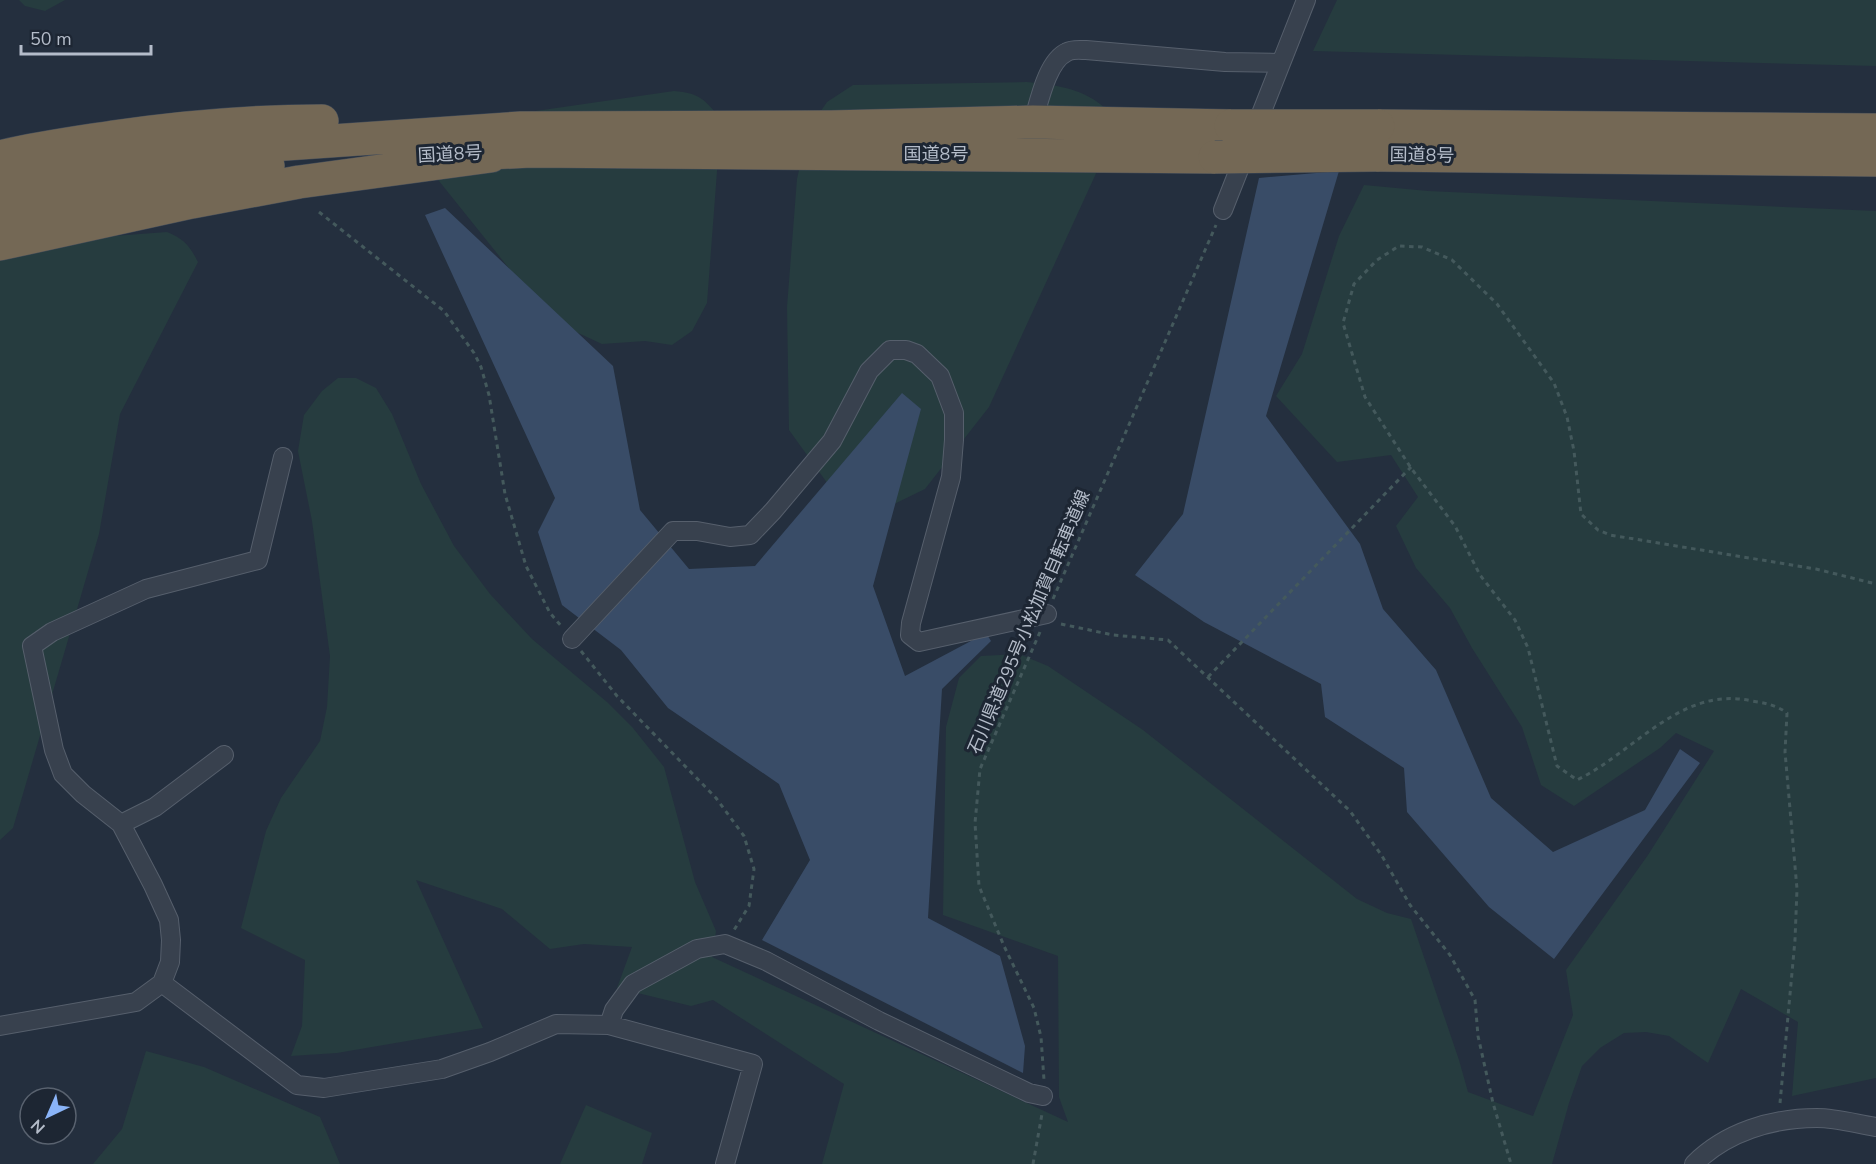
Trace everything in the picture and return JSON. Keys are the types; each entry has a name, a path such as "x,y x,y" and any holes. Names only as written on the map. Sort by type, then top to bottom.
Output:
{"highway":[{"path":"0,157 29,150 178,128 272,121 411,121 526,139"},
{"name":"国道8号","path":"0,184 138,158 204,150 830,127 1033,122 1231,126 1377,140 1876,160"},
{"name":"国道8号","path":"0,212 200,175 310,161 526,139 1215,157 1377,140 1876,130"},
{"path":"0,244 192,202 526,139"}],"street":[{"path":"1223,210 1279,63 1306,0"},
{"path":"1033,122 1052,66 1058,57 1069,50 1225,62 1279,63"},
{"path":"577,635 674,531 697,531 730,537 750,535 831,441 869,371 890,350 906,350 917,354 940,376 954,413 951,477 910,623 910,635 919,642 1046,617"},
{"path":"0,1026 136,1002 162,983 170,962 169,920 121,824 83,794 63,774 54,750 32,646 52,632 146,588 258,560 283,457"},
{"path":"121,824 155,807 224,755"},
{"path":"609,1025 614,1010 633,984 697,949 725,944 766,961 879,1021 1029,1093 1043,1096"},
{"path":"162,983 297,1085 324,1088 442,1069 490,1052 556,1024 609,1025 753,1064 725,1164"},
{"path":"1694,1164 1709,1149 1747,1131 1779,1120 1819,1118 1876,1127"}],"path":[{"name":"石川県道295号小松加賀自転車道線","path":"1033,1164 1042,1116 1044,1072 1041,1037 1034,1008 1004,946 979,886 975,823 980,770 1223,210"},
{"path":"319,212 444,311 474,353 481,367 489,395 505,494 526,566 550,613 577,635 617,696 716,798 744,836 754,869 749,906 725,944"},
{"path":"1779,1120 1795,940 1797,889 1785,752 1787,712 1777,706 1742,698 1692,705 1666,719 1599,769 1577,780 1557,766 1528,648 1515,620 1480,575 1455,526 1411,467 1365,397 1343,323 1354,284 1377,260 1399,246 1422,247 1452,260 1497,304 1554,383 1567,417 1574,451 1581,514 1598,530 1610,535 1816,569 1876,584"},
{"path":"1208,677 1411,467"},
{"path":"1046,617 1113,635 1168,640 1350,812 1382,856 1410,905 1450,955 1475,1000 1478,1036 1493,1103 1511,1164"}],"green space":[{"path":"19,0 65,0 45,11 25,6"},
{"path":"1337,0 1876,0 1876,66 1313,51"},
{"path":"1027,82 1064,87 1084,94 1114,116 1115,132 989,407 925,489 890,506 838,498 789,430 787,307 797,179 808,130 827,102 853,85"},
{"path":"674,91 696,96 711,107 721,119 707,303 692,331 672,345 645,341 602,344 574,331 516,277 439,181 423,153 460,122"},
{"path":"1364,185 1428,191 1876,211 1876,1078 1792,1096 1798,1022 1741,989 1708,1063 1669,1036 1646,1032 1624,1033 1600,1048 1582,1066 1552,1164 822,1164 844,1084 713,1000 691,1006 617,988 632,947 584,944 550,949 502,909 416,880 483,1028 337,1053 291,1056 302,1026 305,960 241,928 266,831 281,798 320,741 327,707 330,656 312,521 298,451 304,415 322,391 338,378 356,378 376,388 392,414 421,484 454,546 490,594 532,639 607,702 633,728 664,767 695,882 716,931 712,957 1068,1122 1059,1097 1058,956 943,915 946,727 959,678 981,656 1019,654 1048,666 1143,730 1357,899 1387,913 1411,919 1468,1092 1533,1116 1573,1015 1566,970 1648,855 1714,751 1676,733 1660,748 1574,806 1541,785 1522,727 1472,648 1450,608 1416,568 1396,526 1418,497 1391,455 1337,462 1276,396 1302,354 1339,236"},
{"path":"167,232 186,243 198,262 120,414 99,534 13,828 0,840 0,259 100,237"},
{"path":"146,1051 204,1067 320,1117 340,1164 93,1164 122,1129"},
{"path":"586,1105 652,1133 642,1164 560,1164"}],"water":[{"path":"1339,171 1266,416 1360,544 1383,609 1436,670 1491,798 1553,852 1645,810 1680,749 1700,763 1554,959 1489,907 1407,812 1404,768 1325,717 1321,684 1204,622 1135,575 1183,514 1259,178"},
{"path":"445,208 613,366 640,510 689,569 755,566 902,393 921,409 873,586 905,676 986,633 991,641 942,689 928,918 1000,956 1025,1046 1023,1073 762,940 810,860 779,784 668,708 621,650 562,605 538,532 555,498 425,215"}]}
